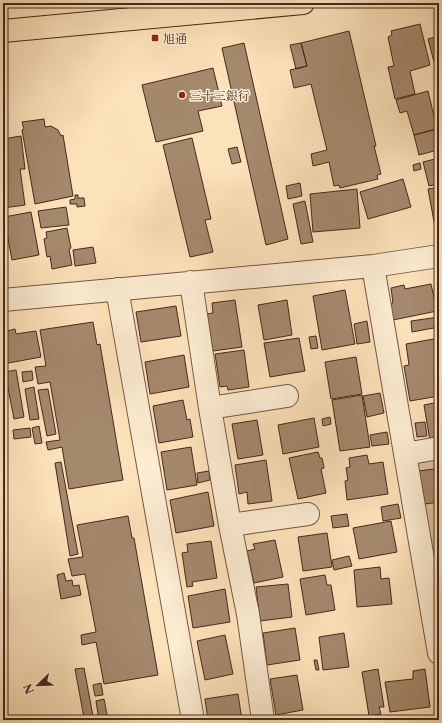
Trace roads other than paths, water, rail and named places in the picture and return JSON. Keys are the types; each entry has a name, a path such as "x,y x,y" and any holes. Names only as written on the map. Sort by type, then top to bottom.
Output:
{"main road":[{"path":"3,31 303,3"}],"street":[{"path":"3,300 373,266 439,256"},
{"path":"373,266 439,653"},
{"path":"191,282 210,408 230,525 248,614 263,720"},
{"path":"117,289 193,720"},
{"path":"210,408 287,396"},
{"path":"405,454 439,448"},
{"path":"230,525 308,514"}],"place":[{"name":"旭通","path":"155,38"},
{"name":"三十三銀行","path":"182,95"}]}
